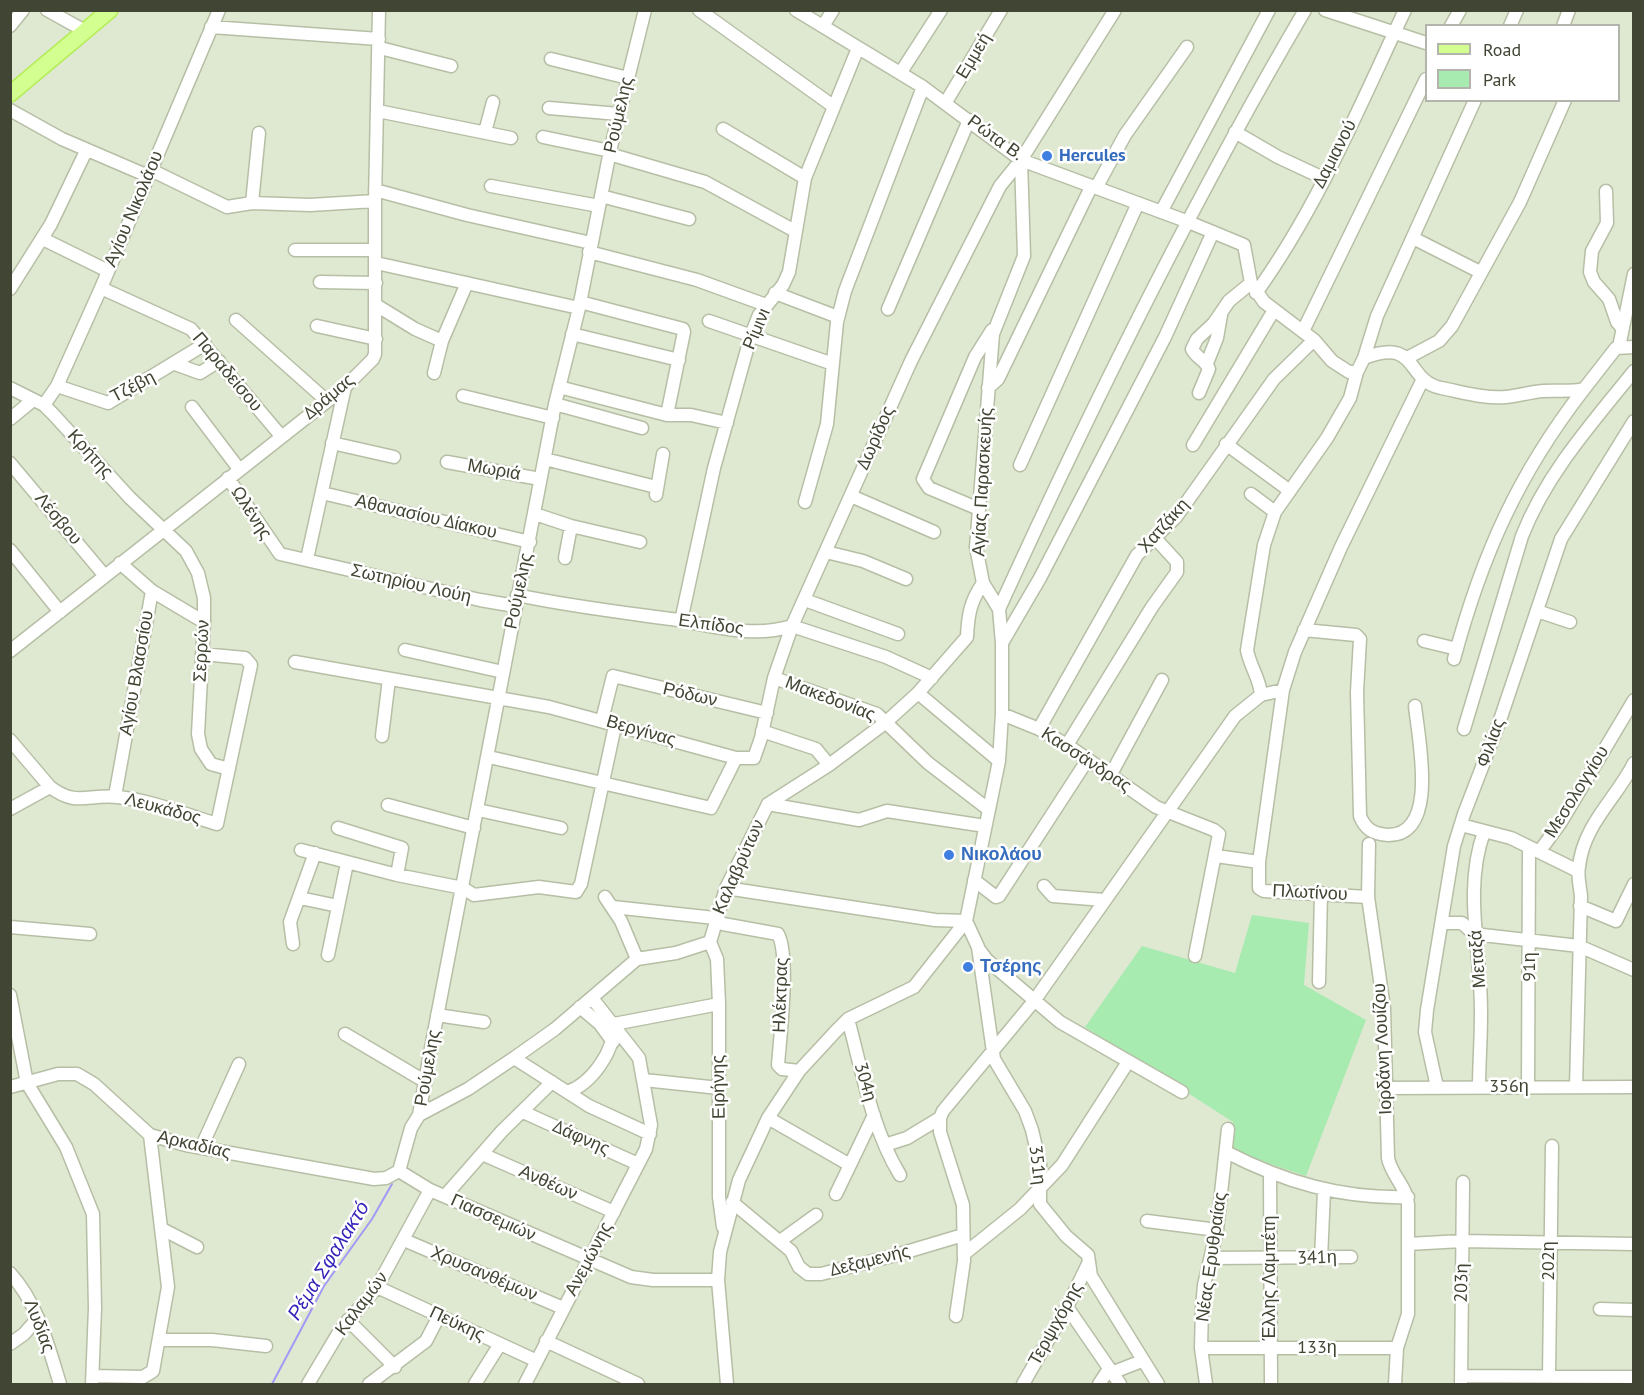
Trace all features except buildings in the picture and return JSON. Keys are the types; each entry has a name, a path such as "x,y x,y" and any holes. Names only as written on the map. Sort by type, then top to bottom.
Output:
{"main road":[{"path":"10,94 110,10"}],"street":[{"path":"10,26 23,10"},
{"path":"47,10 85,31"},
{"name":"Αγίου Νικολάου","path":"10,419 38,402 57,386 219,10"},
{"name":"Δράμας","path":"10,651 345,387 373,359 376,339 375,195 380,10"},
{"name":"Ρούμελης","path":"399,1171 411,1128 419,1115 426,1082 437,1015 489,757 516,600 536,514 540,479 555,404 579,305 610,152 645,10"},
{"path":"699,10 833,106"},
{"name":"Ρώτα Β.","path":"796,10 901,72 946,102 1021,160 1186,220 1244,245 1254,288"},
{"path":"824,26 833,10"},
{"path":"901,72 941,10"},
{"name":"Εμμεή","path":"946,102 1001,10"},
{"path":"1021,160 1115,10"},
{"path":"1161,212 1269,10"},
{"path":"999,609 1062,470 1186,220 1305,10"},
{"path":"1325,10 1425,43"},
{"name":"Δαμιανού","path":"1207,363 1195,354 1192,348 1197,339 1221,314 1229,300 1254,288 1274,267 1323,178 1405,10"},
{"path":"1452,24 1460,10"},
{"path":"1511,24 1517,10"},
{"path":"211,27 380,43 451,66"},
{"path":"988,388 998,379 1093,188 1125,135 1187,47"},
{"name":"Ρίμινι","path":"681,621 714,468 751,335 766,305 783,285 789,272 805,178 858,48"},
{"path":"551,59 628,78"},
{"path":"1303,331 1425,81"},
{"path":"805,502 827,423 838,317 845,291 923,87"},
{"path":"485,132 493,102"},
{"path":"1261,695 1259,677 1249,660 1247,650 1264,545 1275,512 1333,428 1355,386 1357,372 1364,358 1377,316 1474,102"},
{"path":"1407,358 1443,336 1452,326 1520,202 1564,102"},
{"path":"549,108 619,114"},
{"path":"10,110 86,150 149,173 224,206 252,203 310,205 375,195 467,215 590,248 697,280 766,305"},
{"path":"378,111 511,138"},
{"path":"888,309 969,120"},
{"path":"723,129 805,178"},
{"path":"1235,132 1278,157 1323,178"},
{"path":"252,203 259,133"},
{"path":"543,137 610,152 705,182 795,231"},
{"path":"10,289 43,239 86,150"},
{"name":"Αγίας Παρασκευής","path":"727,1384 718,1280 724,1233 743,1169 768,1118 799,1071 848,1019 914,987 966,921 999,761 1002,714 1002,643 999,609 983,583 976,547 995,326 1024,256 1021,160"},
{"name":"Δωρίδος","path":"762,731 774,678 792,626 885,417 1000,186 1021,160"},
{"path":"491,186 600,201 689,219"},
{"path":"1606,191 1607,223 1592,251 1590,272 1593,282 1609,299 1615,319 1622,328"},
{"path":"1020,465 1138,204"},
{"path":"1002,643 1040,578 1165,337 1213,232"},
{"path":"1413,238 1480,272"},
{"path":"43,239 108,271"},
{"path":"295,250 375,256 467,283 680,327 684,332 667,414"},
{"path":"1424,641 1456,654 1496,530 1527,472 1584,389 1616,348 1634,274"},
{"path":"320,282 376,283"},
{"path":"434,373 442,341 467,283"},
{"name":"Παραδείσου","path":"101,288 191,329 281,436"},
{"path":"1254,288 1274,310 1314,340 1332,361 1349,372 1357,372"},
{"path":"775,292 838,317"},
{"path":"376,305 415,329 442,341"},
{"path":"1193,445 1274,310"},
{"path":"1199,393 1208,375 1207,363 1217,338 1221,314"},
{"path":"236,320 327,401"},
{"path":"709,321 834,364"},
{"path":"317,326 376,339"},
{"path":"979,510 929,488 923,479 975,357 995,326"},
{"path":"572,334 678,360"},
{"name":"Χατζάκη","path":"1039,729 1137,555 1176,517 1226,444 1285,367 1314,340"},
{"name":"Τζέβη","path":"57,386 108,403 205,344"},
{"path":"1616,348 1634,347"},
{"path":"1364,358 1390,351 1407,358 1422,381 1438,387 1494,398 1584,389"},
{"path":"175,364 200,373 219,361"},
{"path":"1464,729 1522,536 1532,510 1547,482 1634,371"},
{"path":"1195,956 1216,856 1259,862 1283,690 1304,630 1422,381"},
{"path":"307,559 345,387"},
{"path":"559,387 667,414 691,415 727,423"},
{"name":"Κρήτης","path":"10,388 38,402 162,529"},
{"path":"463,396 553,418"},
{"path":"555,404 642,428"},
{"path":"192,407 239,469"},
{"name":"Φιλίας","path":"1437,1088 1425,1032 1432,971 1454,846 1561,539 1634,421"},
{"path":"332,443 394,457"},
{"path":"1226,444 1290,492"},
{"path":"545,459 656,491 663,454"},
{"name":"Μωριά","path":"447,462 540,479"},
{"name":"Λέσβου","path":"10,463 105,576"},
{"name":"Ωλένης","path":"228,478 257,518 276,552 307,559"},
{"name":"Αθανασίου Δίακου","path":"322,493 530,542"},
{"path":"1251,494 1275,512"},
{"path":"851,496 934,532"},
{"path":"536,514 571,526 640,542"},
{"path":"565,558 571,526"},
{"name":"Σερρών","path":"162,529 186,550 193,563 204,598 198,734 201,749 211,764 229,769"},
{"path":"1067,745 1152,607 1177,572 1177,562 1155,537"},
{"path":"11,551 60,612"},
{"path":"826,552 863,561 906,579"},
{"name":"Σωτηρίου Λούη","path":"307,559 458,596 516,600"},
{"name":"Αγίου Βλασσίου","path":"115,796 152,591 120,563"},
{"name":"Καλαβρύτων","path":"710,942 715,918 726,888 768,804 829,765 885,723 918,693 968,637 969,608 983,583"},
{"path":"152,591 204,622"},
{"name":"Ελπίδος","path":"516,600 681,621 731,631 781,629 792,626 886,657 932,678"},
{"path":"805,600 898,634"},
{"path":"1537,611 1570,622"},
{"path":"1304,630 1345,633 1356,635 1360,639 1357,683 1360,816 1369,830 1379,834 1393,835 1408,827 1420,810 1422,788 1415,706"},
{"path":"405,650 503,672"},
{"path":"202,654 245,658 251,665 229,769"},
{"name":"Βεργίνας","path":"295,662 549,707 736,758"},
{"name":"Ρόδων","path":"602,720 613,676 767,713"},
{"name":"Μακεδονίας","path":"774,678 877,714 928,763 988,809"},
{"path":"382,736 389,679"},
{"path":"1110,776 1162,680"},
{"path":"885,1144 907,1138 940,1118 949,1102 1034,1001 1168,810 1195,776 1235,716 1261,695 1283,690"},
{"path":"918,693 999,761"},
{"name":"Μεσολογγίου","path":"1534,850 1561,822 1634,700"},
{"name":"Κασσάνδρας","path":"1002,714 1039,729 1067,745 1156,807 1168,810 1219,834 1216,856"},
{"path":"301,850 397,875 464,888 474,894 538,887 576,892 582,884 615,726"},
{"path":"489,757 711,808 736,758 754,758 762,731 816,748 829,765"},
{"path":"10,740 50,787 11,808"},
{"path":"974,880 996,897 999,896 1088,759"},
{"path":"1576,1087 1580,906 1578,871 1583,847 1594,822 1634,763"},
{"name":"Λευκάδος","path":"50,787 68,798 87,800 115,796 156,805 217,824 229,769"},
{"path":"768,804 859,820 887,812 985,826"},
{"path":"388,805 474,828"},
{"path":"478,810 561,828"},
{"path":"1461,825 1500,835 1578,871"},
{"path":"338,828 402,848 397,875"},
{"name":"Μεταξά","path":"1479,1087 1481,987 1474,934 1475,874 1484,832"},
{"name":"Ιορδάνη Λουίζου","path":"1369,844 1368,897 1384,1008 1388,1158 1393,1174 1408,1197"},
{"name":"91η","path":"1528,1087 1534,850"},
{"path":"293,944 290,922 315,853"},
{"name":"Πλωτίνου","path":"1259,862 1258,883 1259,888 1264,891 1368,897"},
{"path":"328,955 347,863"},
{"path":"1580,906 1616,921 1634,884"},
{"path":"1044,886 1053,896 1104,900"},
{"path":"726,888 935,920 966,921"},
{"path":"1319,982 1321,893"},
{"path":"300,898 338,906"},
{"path":"637,959 609,902 715,918"},
{"name":"Ηλέκτρας","path":"715,918 733,927 773,932 781,939 783,973 778,1065 782,1069 799,1071"},
{"name":"351η","path":"966,921 978,947 992,1053 1028,1119 1040,1164 1040,1204 1048,1216 1086,1252 1091,1276 1158,1384"},
{"path":"1442,923 1462,923 1474,934 1579,946 1634,970"},
{"path":"10,927 90,934"},
{"path":"419,1115 468,1089 514,1058 592,998 637,959 676,953 710,942"},
{"name":"Ειρήνης","path":"710,942 717,959 719,1197 724,1233"},
{"path":"978,947 987,960 1060,1022 1182,1092"},
{"path":"10,995 27,1083 66,1147 93,1214 92,1380 148,1375 153,1371 168,1287 150,1135"},
{"path":"514,1058 589,1106 650,1134 651,1125 639,1058 592,998"},
{"path":"614,1024 719,1004"},
{"path":"580,1007 600,1024 613,1042"},
{"path":"437,1015 484,1022"},
{"name":"304η","path":"848,1019 874,1115 900,1175"},
{"path":"567,1092 578,1088 589,1077 613,1042 614,1024"},
{"path":"345,1034 426,1082"},
{"path":"964,1254 1040,1189 1074,1148 1128,1062"},
{"path":"201,1148 239,1064"},
{"name":"Αρκαδίας","path":"10,1088 67,1073 85,1077 150,1135 201,1148 374,1179 386,1178 399,1171"},
{"path":"644,1080 719,1088"},
{"path":"446,1196 482,1154 552,1082"},
{"name":"356η","path":"1385,1088 1634,1087"},
{"name":"Δάφνης","path":"523,1112 638,1164"},
{"path":"836,1194 874,1115"},
{"path":"768,1118 850,1165"},
{"path":"940,1118 947,1156 963,1200 964,1254 956,1316"},
{"name":"Νέας Ερυθραίας","path":"1206,1384 1201,1348 1204,1285 1217,1230 1228,1129"},
{"name":"Ανεμώνης","path":"525,1384 638,1164 650,1134"},
{"name":"202η","path":"1549,1376 1552,1146"},
{"path":"1226,1152 1270,1172 1324,1191 1373,1198 1408,1197 1408,1314 1397,1348 1395,1384"},
{"name":"Ανθέων","path":"482,1154 614,1212"},
{"name":"Γιασσεμιών","path":"399,1171 430,1190 588,1261 631,1277 718,1280"},
{"name":"Έλλης Λαμπέτη","path":"1270,1172 1271,1384"},
{"name":"203η","path":"1461,1380 1462,1182"},
{"name":"Καλαμών","path":"308,1384 348,1320 377,1287 430,1190"},
{"path":"1321,1259 1324,1191"},
{"name":"Δεξαμενής","path":"732,1202 791,1251 804,1271 815,1275 896,1255 963,1234"},
{"path":"780,1241 816,1215"},
{"path":"1147,1221 1217,1230"},
{"path":"162,1229 197,1247"},
{"name":"Χρυσανθέμων","path":"404,1240 563,1308"},
{"path":"1408,1244 1462,1241 1634,1244"},
{"name":"341η","path":"1211,1258 1352,1257"},
{"name":"Τερψιχόρης","path":"1023,1384 1067,1307 1088,1263"},
{"name":"Λυδίας","path":"10,1273 26,1291 38,1318 60,1384"},
{"name":"Πεύκης","path":"377,1287 537,1361"},
{"path":"1067,1307 1120,1384"},
{"path":"1600,1309 1634,1310"},
{"path":"369,1384 395,1367 426,1341 439,1316"},
{"path":"10,1344 24,1334 38,1318"},
{"path":"348,1320 395,1367"},
{"path":"159,1340 212,1340 266,1346"},
{"path":"546,1341 638,1384"},
{"path":"475,1384 500,1344"},
{"name":"133η","path":"1201,1348 1397,1348"},
{"path":"1099,1384 1110,1371 1142,1360"},
{"path":"1461,1380 1549,1376 1634,1377"}],"shaded area":[{"path":"11,11 1633,11 1633,1384 11,1384"}],"green space":[{"path":"1252,915 1309,923 1304,985 1366,1020 1306,1176 1229,1150 1233,1122 1085,1027 1142,946 1235,973"}],"waterway":[{"name":"Ρέμα Σφαλακτό","path":"272,1384 324,1286 372,1219 392,1184"}],"place":[{"name":"Hercules","path":"1047,156"},
{"name":"Νικολάου","path":"949,855"},
{"name":"Τσέρης","path":"968,967"}]}
